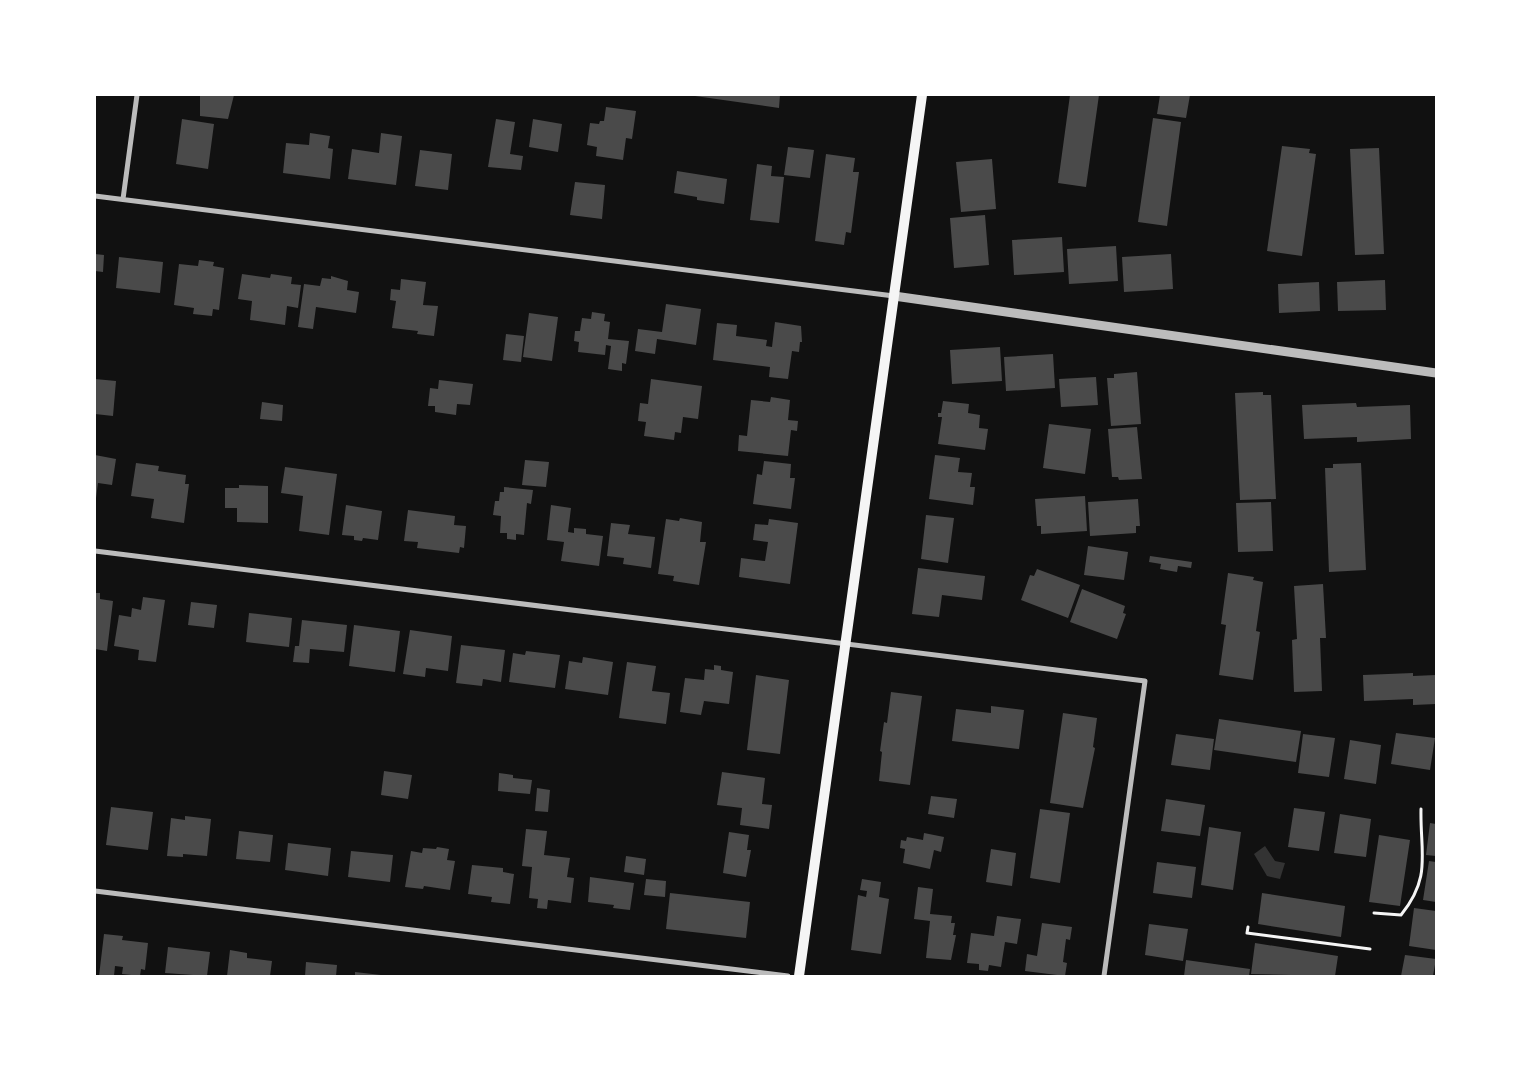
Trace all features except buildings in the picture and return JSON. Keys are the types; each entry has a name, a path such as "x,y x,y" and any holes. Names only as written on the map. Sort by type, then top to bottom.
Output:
{"main road":[{"path":"799,976 922,95"}],"street":[{"path":"123,199 137,95"},
{"path":"95,196 894,296 1436,373"},
{"path":"95,551 1145,680 1104,976"},
{"path":"95,890 788,976"}],"path":[{"path":"1374,913 1401,915 1420,888 1423,860 1420,838 1421,809"},
{"path":"1248,926 1247,933 1370,949"}],"shaded area":[{"path":"1265,846 1275,861 1285,863 1280,879 1267,876 1254,854"}]}
